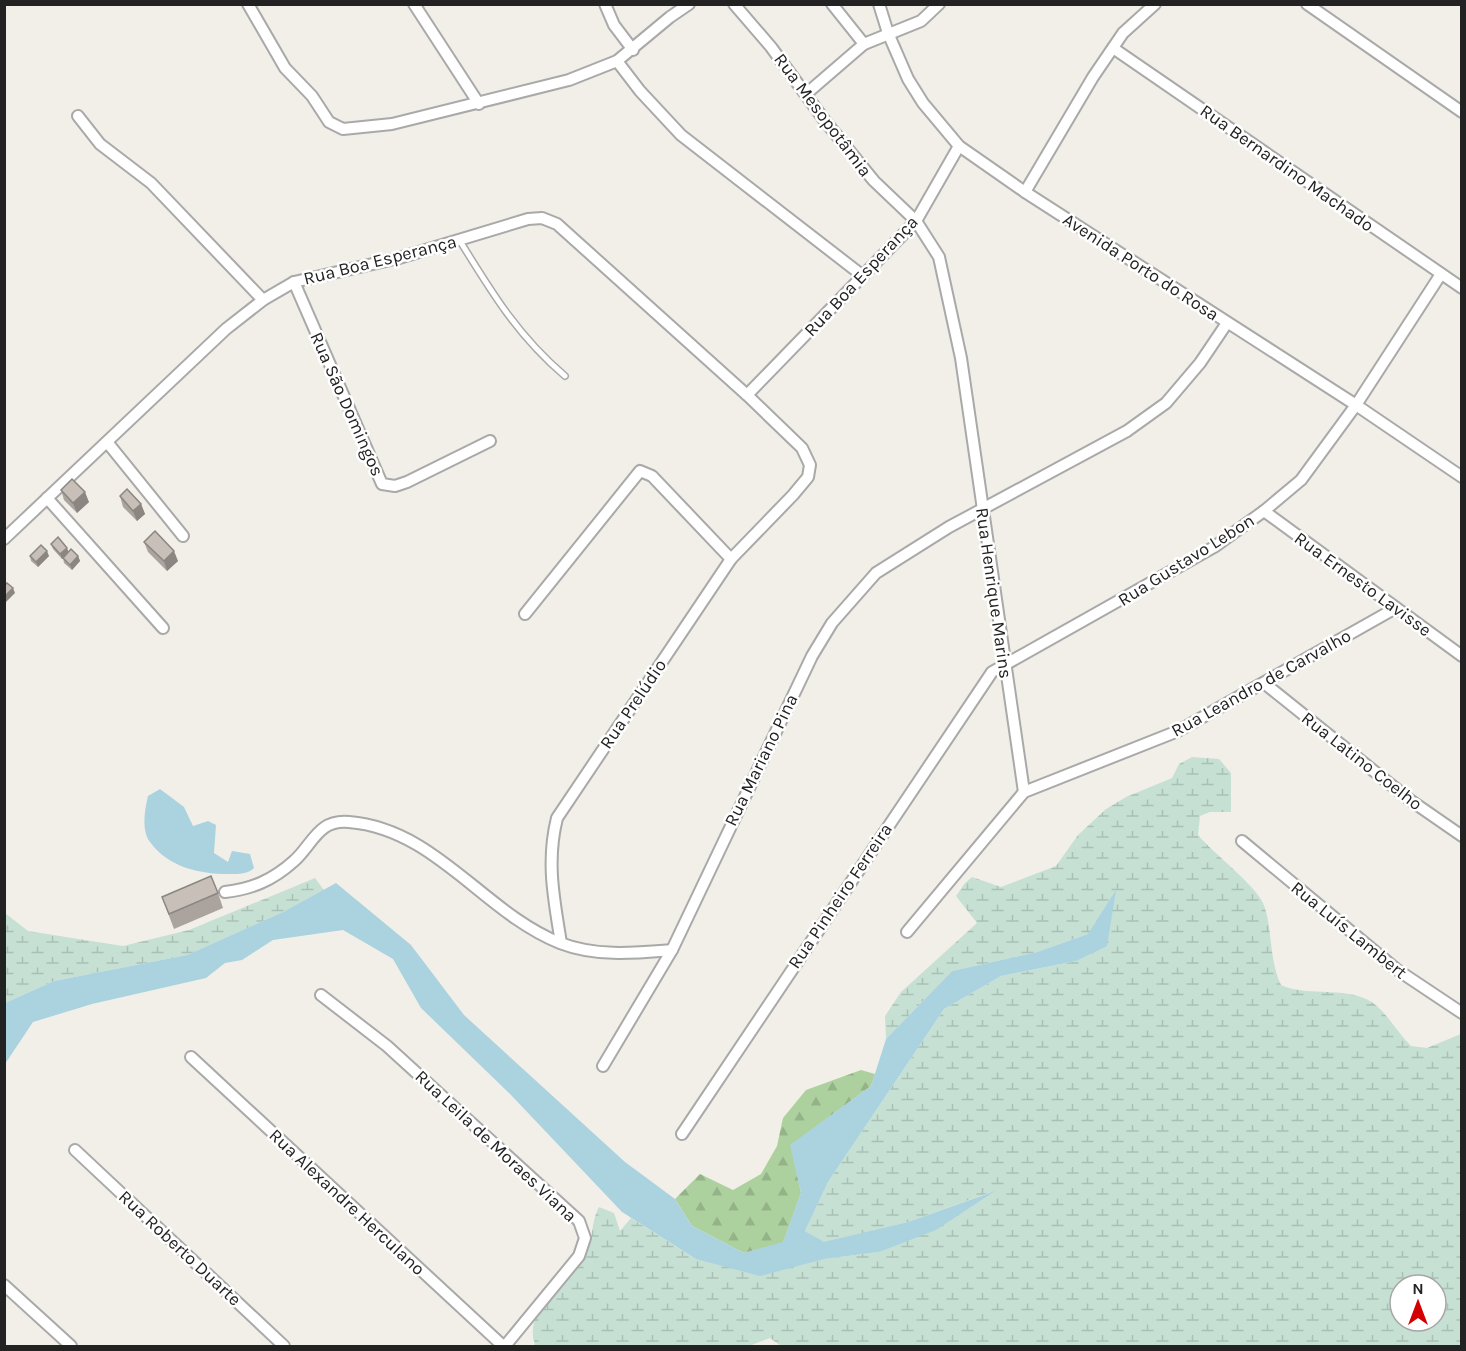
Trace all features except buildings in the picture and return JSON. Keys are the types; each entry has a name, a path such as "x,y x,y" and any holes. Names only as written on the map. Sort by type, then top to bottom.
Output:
{"street":[{"path":"248,4 276,57 312,96 322,114 335,126 352,129 392,124 569,80 618,61 669,17 689,4"},
{"path":"414,4 479,104"},
{"path":"605,4 620,35 633,50"},
{"name":"Rua Mesopotâmia","path":"734,4 771,46 874,181 916,221"},
{"path":"832,4 864,44"},
{"name":"Avenida Porto do Rosa","path":"879,4 888,33 908,79 924,103 959,146 1025,192 1356,405 1461,477"},
{"path":"806,94 864,44 921,21 939,4"},
{"path":"1025,192 1123,33 1155,4"},
{"path":"1307,4 1461,112"},
{"name":"Rua Bernardino Machado","path":"1113,48 1461,288"},
{"path":"618,61 640,91 681,135 862,276"},
{"path":"78,116 100,144 151,183 263,300"},
{"name":"Rua Boa Esperança","path":"747,395 916,221 959,146"},
{"name":"Rua Boa Esperança","path":"4,539 226,329 263,300 294,282 314,275 374,265 528,219 550,220 574,239 747,395 802,448 810,465 808,477 793,495"},
{"name":"Rua Henrique Marins","path":"916,221 939,257 948,287 1024,792"},
{"name":"Rua Gustavo Lebon","path":"1004,664 1214,547 1264,511 1300,480 1356,405 1441,274"},
{"name":"Rua São Domingos","path":"294,282 382,484 395,486 407,482 490,441"},
{"name":"Rua Mariano Pina","path":"603,1066 672,950 793,694 832,623 876,573 949,528 1126,431 1166,403 1200,363 1227,323"},
{"path":"107,442 183,536"},
{"path":"525,614 640,471 652,476 731,559"},
{"name":"Rua Prelúdio","path":"561,943 550,868 550,849 557,818 731,559 793,495"},
{"path":"47,498 163,627"},
{"name":"Rua Ernesto Lavisse","path":"1264,511 1394,609 1461,656"},
{"name":"Rua Leandro de Carvalho","path":"1024,792 1178,731 1394,609"},
{"name":"Rua Pinheiro Ferreira","path":"682,1134 982,684 992,672 1004,664"},
{"name":"Rua Latino Coelho","path":"1264,683 1410,800 1461,836"},
{"path":"907,932 1024,792"},
{"path":"225,892 258,886 296,859 321,829 338,821 351,822 379,828 413,841 537,932 561,943 603,953 672,950"},
{"name":"Rua Luís Lambert","path":"1242,841 1396,969 1461,1013"},
{"name":"Rua Leila de Moraes Viana","path":"321,995 375,1035 579,1221 585,1238 579,1256 504,1347"},
{"name":"Rua Alexandre Herculano","path":"191,1057 504,1347"},
{"name":"Rua Roberto Duarte","path":"75,1150 284,1347"},
{"path":"4,1286 71,1347"}],"lane":[{"path":"460,241 507,315 536,351 565,376"}],"green space":[{"path":"1192,757 1219,759 1231,773 1231,812 1210,812 1200,816 1198,835 1252,887 1263,903 1274,964 1281,985 1304,991 1343,993 1367,999 1382,1011 1411,1046 1427,1048 1461,1034 1461,1346 781,1346 770,1338 749,1346 535,1346 533,1330 540,1310 583,1260 589,1247 599,1207 614,1213 620,1231 631,1218 696,1259 824,1259 879,1252 991,1192 908,1222 824,1243 805,1231 828,1182 944,1009 1001,976 1076,961 1088,934 1037,952 952,971 886,1039 885,1016 901,992 977,923 956,896 965,883 972,877 1001,887 1056,866 1078,835 1106,809 1126,797 1172,778 1179,764"},
{"path":"315,878 324,890 283,912 187,955 54,981 5,1003 5,913 28,931 123,946 189,930"},
{"path":"861,1070 875,1074 871,1086 791,1145 801,1193 783,1243 744,1253 692,1226 675,1199 700,1174 733,1190 761,1174 777,1146 783,1118 806,1090"}],"water":[{"path":"160,789 184,807 193,826 208,821 216,825 214,853 228,862 232,851 250,854 254,868 238,874 206,873 175,863 157,851 147,837 144,819 148,796"},
{"path":"336,883 411,945 464,1015 625,1162 675,1199 692,1226 744,1253 783,1242 801,1193 790,1145 871,1086 886,1039 952,971 1037,952 1088,934 1116,890 1107,946 1076,961 1001,976 944,1009 828,1182 805,1231 824,1242 908,1222 995,1191 936,1230 879,1252 824,1259 760,1276 696,1259 622,1212 511,1095 421,1008 393,959 343,930 273,940 242,960 225,963 206,978 92,1004 33,1022 5,1064 5,1003 54,981 187,955 283,912"}]}
